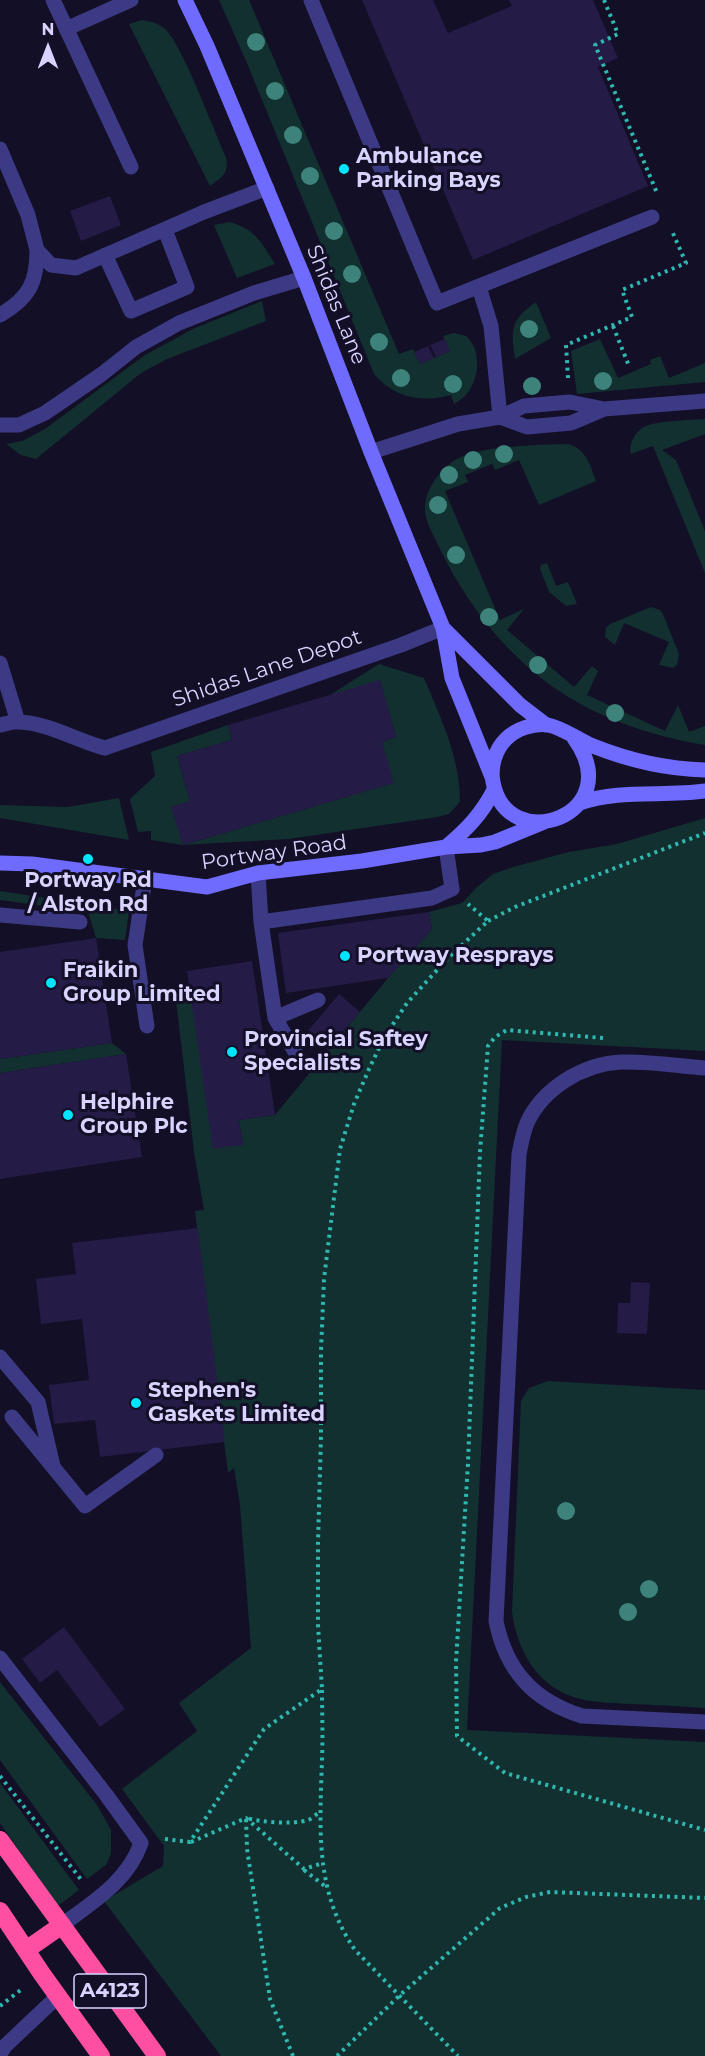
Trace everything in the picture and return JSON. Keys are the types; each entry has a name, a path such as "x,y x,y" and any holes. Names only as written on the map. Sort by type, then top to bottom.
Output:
{"highway":[{"name":"A4123","path":"0,1840 157,2056"},
{"name":"A4123","path":"0,1911 101,2056"},
{"path":"26,1950 62,1925"}],"street":[{"path":"53,0 131,167"},
{"path":"66,29 131,0"},
{"name":"Shidas Lane","path":"185,0 207,46 304,278 371,452 443,628 452,678 493,783"},
{"path":"312,0 437,303 652,217"},
{"path":"0,149 28,215 37,250 37,271 33,284 15,306 0,315"},
{"path":"37,250 51,265 76,268 267,188"},
{"path":"105,255 131,311 187,287 165,230"},
{"path":"0,425 19,425 45,413 102,374 136,347 179,323 254,293 304,278"},
{"path":"479,286 491,326 500,417"},
{"path":"371,452 458,424 500,417 527,426 571,423 604,409 705,401"},
{"name":"Shidas Lane","path":"443,628 520,705 546,725"},
{"name":"Shidas Lane Depot","path":"18,722 55,730 105,748 401,645 443,628"},
{"path":"0,663 18,722 0,725"},
{"path":"546,725 616,755 665,766 705,770"},
{"name":"Portway Road","path":"446,846 467,829 484,810 493,783 493,765 497,752 505,740 530,726 546,725"},
{"path":"574,738 583,750 590,774 587,789 580,803"},
{"path":"493,783 508,810 520,818 544,822"},
{"name":"Portway Road","path":"0,863 32,864 207,887 258,873 362,861 446,846 481,845 495,842 544,822 562,818 580,803 600,796 705,791"},
{"path":"261,922 432,898 452,889 446,846"},
{"path":"258,873 261,922 275,1018 301,1062"},
{"path":"145,879 135,945 147,1026"},
{"path":"0,915 80,922"},
{"path":"275,1018 318,1000"},
{"path":"705,1068 621,1062 595,1066 570,1077 552,1091 537,1106 528,1123 519,1154 496,1621 500,1643 520,1677 547,1702 564,1711 582,1716 705,1722"},
{"path":"0,1357 38,1401 54,1468"},
{"path":"12,1417 85,1506 156,1455"},
{"path":"0,1658 141,1843 136,1857 121,1878 62,1925"},
{"path":"0,2054 5,2046 58,1996"}],"path":[{"path":"604,0 618,34 595,45 659,200"},
{"path":"569,383 566,345 632,317 622,290 686,263 668,221"},
{"path":"613,326 629,366"},
{"path":"458,2056 355,1950 342,1931 326,1887 320,1812 322,1689 318,1625 321,1351 324,1279 340,1149 354,1104 384,1038 407,1003 447,957 488,921 514,907 705,833"},
{"path":"452,889 488,921"},
{"path":"190,1842 264,1730 322,1689"},
{"path":"0,1776 96,1899"},
{"path":"141,1843 159,1838 190,1842 246,1818 260,1822 308,1820 320,1812"},
{"path":"246,1818 326,1887"},
{"path":"246,1818 247,1849 270,2000 293,2056"},
{"path":"304,1869 323,1863"},
{"path":"337,2056 399,1995 500,1908 526,1897 550,1892 705,1898"}],"green space":[{"path":"219,0 249,0 399,354 413,349 420,364 450,351 443,336 454,333 466,336 471,341 477,362 473,385 454,404 451,395 419,398 400,393 390,389 374,374"},
{"path":"142,20 164,28 180,51 226,157 226,171 210,186 129,24"},
{"path":"230,222 252,233 262,243 275,264 237,278 214,225"},
{"path":"262,301 266,321 167,359 141,373 36,459 21,455 6,444 22,441 45,429 145,355 195,328"},
{"path":"536,302 551,338 515,359 514,326 521,314"},
{"path":"600,339 618,378 651,364 650,360 660,356 669,378 705,363 705,382 577,394 571,351"},
{"path":"705,419 705,434 662,450 676,460 705,531 705,573 653,446 631,454 630,450 636,434 646,426"},
{"path":"568,444 583,453 596,481 539,505 519,460 495,470 492,464 465,475 468,482 445,491 500,620 524,609 507,630 574,687 592,666 598,671 587,695 665,731 678,705 689,732 705,726 705,745 623,724 566,696 531,670 498,638 471,602 458,583 431,531 425,513 427,495 437,476 452,462 463,456 491,449"},
{"path":"547,563 556,586 568,582 577,604 566,606 549,592 540,569 541,565"},
{"path":"651,607 660,610 663,614 679,654 677,665 673,668 659,665 669,642 624,623 615,645 605,637 606,628 610,624"},
{"path":"379,664 424,678 443,723 457,769 460,802 449,814 289,839 183,845 393,783 382,742 396,737 380,681 330,695"},
{"path":"228,725 232,740 177,756 190,801 172,807 183,845 151,840 151,831 138,832 130,799 155,776 151,752"},
{"path":"119,798 129,840 0,818 0,805 68,807"},
{"path":"705,818 705,1051 502,1040 467,1730 705,1742 705,2056 221,2056 104,1901 163,1866 164,1846 122,1789 197,1731 179,1703 251,1648 240,1505 234,1468 228,1473 195,1211 204,1210 194,1152 175,992 190,990 243,1144 239,1120 275,1115 388,978 432,929 429,912 462,903 493,874 513,867 569,852 617,844"},
{"path":"0,891 129,911 125,940 96,938 88,912 0,900"},
{"path":"112,1043 126,1054 0,1073 0,1059"},
{"path":"548,1381 705,1390 705,1708 590,1701 577,1698 563,1693 540,1676 524,1653 512,1612 521,1401 529,1388"},
{"path":"0,1682 97,1805 111,1830 111,1854 106,1865 87,1879 0,1760"},
{"path":"0,1783 79,1890 58,1906 0,1823"}],"building":[{"path":"362,0 433,0 448,33 512,6 509,0 593,0 618,58 598,67 648,186 473,260"},
{"path":"110,196 121,225 81,241 70,211"},
{"path":"445,339 450,351 436,357 430,345"},
{"path":"428,346 434,358 420,364 414,352"},
{"path":"380,680 396,737 382,742 394,783 183,845 171,807 190,801 177,756 232,740 228,725"},
{"name":"Portway Resprays","path":"429,912 432,929 388,978 286,993 278,933"},
{"name":"Fraikin Group Limited","path":"96,938 112,1043 0,1059 0,952"},
{"name":"Provincial Saftey Specialists","path":"252,961 275,1115 239,1120 243,1145 213,1149 187,971"},
{"path":"339,994 360,1012 328,1050 307,1032"},
{"name":"Helphire Group Plc","path":"126,1054 142,1157 0,1179 0,1073"},
{"path":"198,1228 225,1442 100,1457 95,1420 54,1424 49,1385 89,1380 82,1319 41,1324 36,1279 76,1274 72,1243"},
{"path":"631,1282 650,1283 647,1334 617,1333 618,1303 630,1303"},
{"path":"64,1627 125,1709 100,1727 57,1670 40,1683 22,1659"}],"place":[{"name":"Ambulance Parking Bays","path":"344,169"},
{"name":"Portway Rd / Alston Rd","path":"88,859"},
{"name":"Portway Resprays","path":"345,956"},
{"name":"Fraikin Group Limited","path":"51,983"},
{"name":"Provincial Saftey Specialists","path":"232,1052"},
{"name":"Helphire Group Plc","path":"68,1115"},
{"name":"Stephen's Gaskets Limited","path":"136,1403"}]}
